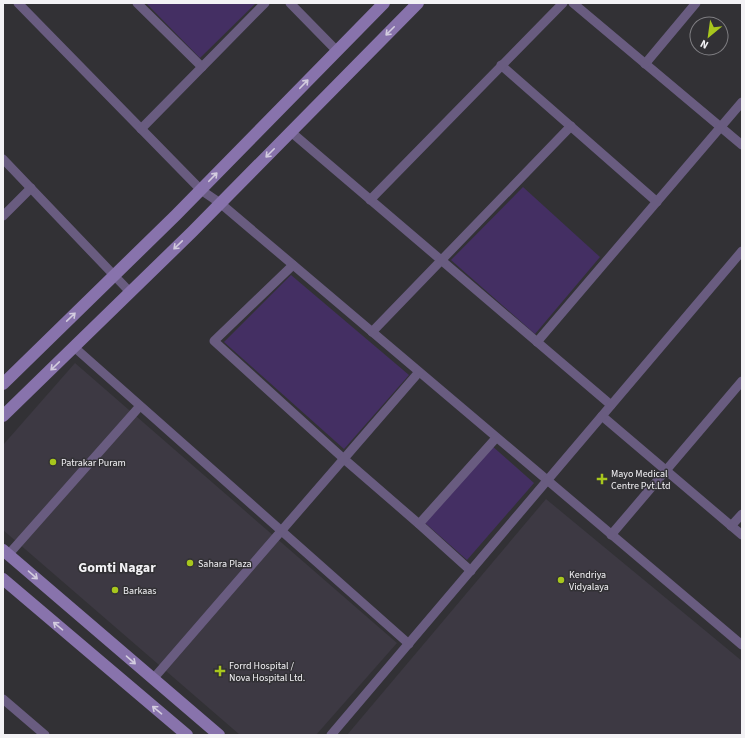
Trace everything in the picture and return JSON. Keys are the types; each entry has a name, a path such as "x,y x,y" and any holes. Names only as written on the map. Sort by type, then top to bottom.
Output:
{"street":[{"path":"18,3 201,190 220,203 742,645"},
{"path":"137,3 202,67"},
{"path":"141,129 265,3"},
{"path":"290,3 337,51"},
{"path":"3,384 201,190 384,3"},
{"path":"3,416 220,203 418,3"},
{"path":"370,200 563,3"},
{"path":"573,3 742,145"},
{"path":"645,64 696,3"},
{"path":"502,66 657,202"},
{"path":"537,342 742,102"},
{"path":"372,332 571,126"},
{"path":"291,132 611,405"},
{"path":"3,159 130,292"},
{"path":"3,216 31,188"},
{"path":"331,735 742,251"},
{"path":"293,265 214,341 470,571"},
{"path":"74,347 409,644"},
{"path":"153,679 419,372"},
{"path":"611,535 742,381"},
{"path":"140,406 6,552 219,735"},
{"path":"602,416 742,535"},
{"path":"419,524 496,438"},
{"path":"731,526 742,514"},
{"path":"3,579 187,735"},
{"path":"3,699 45,735"}],"shaded area":[{"path":"146,3 256,3 200,58"},
{"path":"523,187 600,257 535,334 451,260"},
{"path":"291,275 409,375 344,449 224,342"},
{"path":"75,363 397,643 316,735 240,735 3,530 3,445"},
{"path":"491,445 534,483 467,560 424,522"},
{"name":"Kendriya Vidyalaya","path":"546,499 742,661 742,735 347,735"}],"place":[{"name":"Patrakar Puram","path":"53,462"},
{"name":"Mayo Medical Centre Pvt.Ltd","path":"602,479"},
{"name":"Sahara Plaza","path":"190,563"},
{"name":"Kendriya Vidyalaya","path":"561,580"},
{"name":"Barkaas","path":"115,590"},
{"name":"Forrd Hospital / Nova Hospital Ltd.","path":"220,671"}],"district":[{"name":"Gomti Nagar","path":"117,567"}]}
